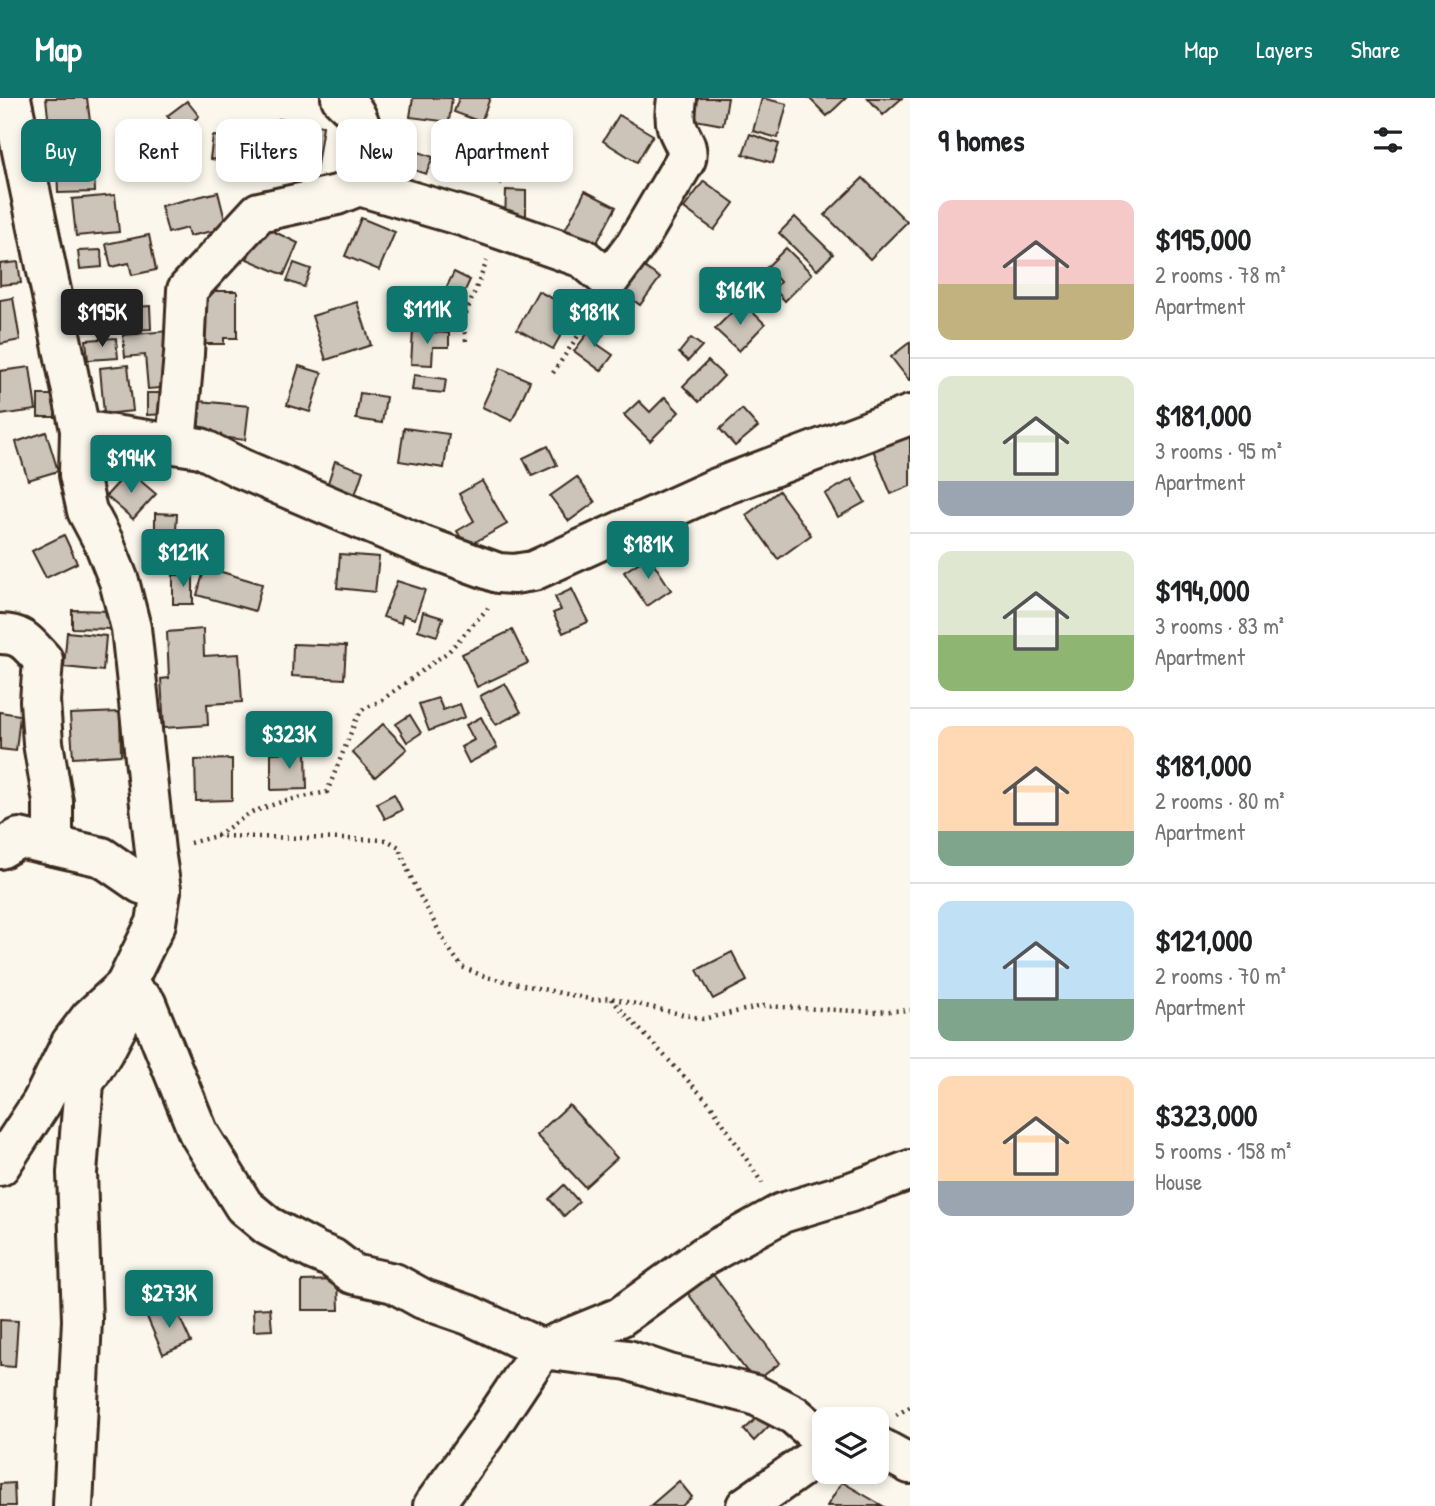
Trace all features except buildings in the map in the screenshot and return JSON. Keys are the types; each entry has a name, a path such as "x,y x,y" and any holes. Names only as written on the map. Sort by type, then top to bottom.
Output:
{"street":[{"path":"0,1166 42,1102 71,1042 90,1018 125,986 156,923 161,890 131,628 104,543 87,511 79,475 80,430 11,98"},
{"path":"341,98 348,104 364,132 359,186"},
{"path":"176,444 187,290 259,212 337,195 359,186 505,230 583,258 609,280 636,244 686,159 688,151 677,129 675,116 677,98"},
{"path":"80,430 201,448 240,468 421,545 498,573 514,574 533,571 714,489 910,415"},
{"path":"0,634 13,634 26,641 43,660 40,701 43,743 53,802 53,846"},
{"path":"0,849 19,838 103,857 141,884 161,890"},
{"path":"125,986 146,1003 198,1132 244,1206 268,1226 332,1258 353,1274 394,1283 424,1299 469,1315 542,1349 628,1360 670,1374 755,1395 794,1415 812,1431"},
{"path":"73,1506 82,1320 77,1173 84,1083 125,1012 125,986"},
{"path":"433,1506 542,1349 620,1317 704,1255 782,1213 910,1170"},
{"path":"889,1453 910,1465"},
{"path":"746,1506 812,1459"}],"path":[{"path":"466,341 463,321 466,311 505,230"},
{"path":"553,373 593,314 609,280"},
{"path":"216,836 252,812 284,801 327,792 362,710 382,700 449,651 484,614 514,574"},
{"path":"155,851 216,836 387,840 399,847 414,883 447,946 462,967 486,976 548,991 594,1000 610,998 703,1019 763,1006 874,1012 910,1010"},
{"path":"610,998 711,1105 782,1213"}]}
